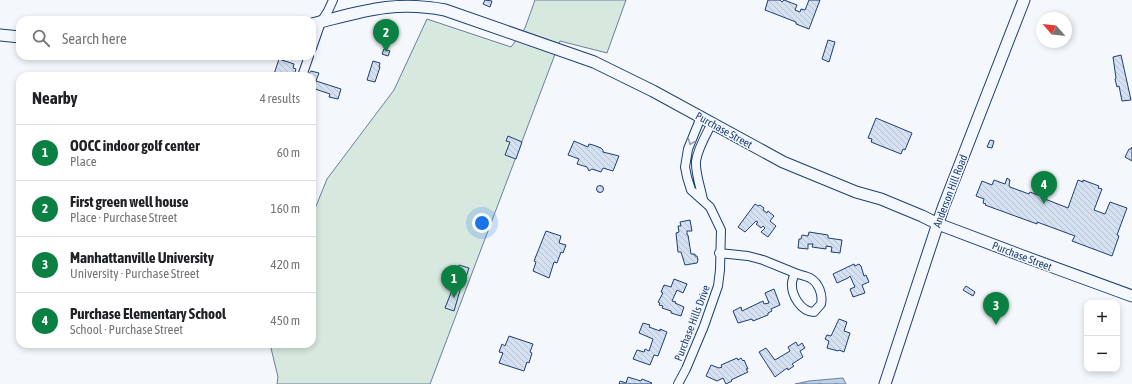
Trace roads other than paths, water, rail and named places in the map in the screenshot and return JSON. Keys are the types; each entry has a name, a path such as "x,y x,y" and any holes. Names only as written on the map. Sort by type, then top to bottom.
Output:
{"main road":[{"name":"Anderson Hill Road","path":"885,384 938,224 1024,0"},
{"name":"Purchase Street","path":"317,23 372,7 397,2 428,6 558,49 619,73 791,166 856,192 881,199 938,224 1132,296"},
{"path":"0,35 16,37"}],"street":[{"path":"317,23 328,11 333,0"},
{"path":"303,72 308,60"},
{"name":"Purchase Hills Drive","path":"678,384 704,326 718,286 720,270 719,253 721,230 710,207 692,190 686,177 685,167 688,149 701,117"},
{"name":"Purchase Hills Drive","path":"703,200 696,165 698,154 712,123"},
{"path":"685,167 696,165"},
{"path":"719,253 742,255 763,260 811,278 821,293 821,304 814,312 809,312 800,305 792,283 795,273"}],"water":[{"path":"843,378 846,384 795,384 809,381"}],"place":[{"name":"First green well house","path":"386,52"},
{"name":"Purchase Elementary School","path":"1044,204"},
{"name":"OOCC indoor golf center","path":"454,298"},
{"name":"Manhattanville University","path":"996,325"}]}
